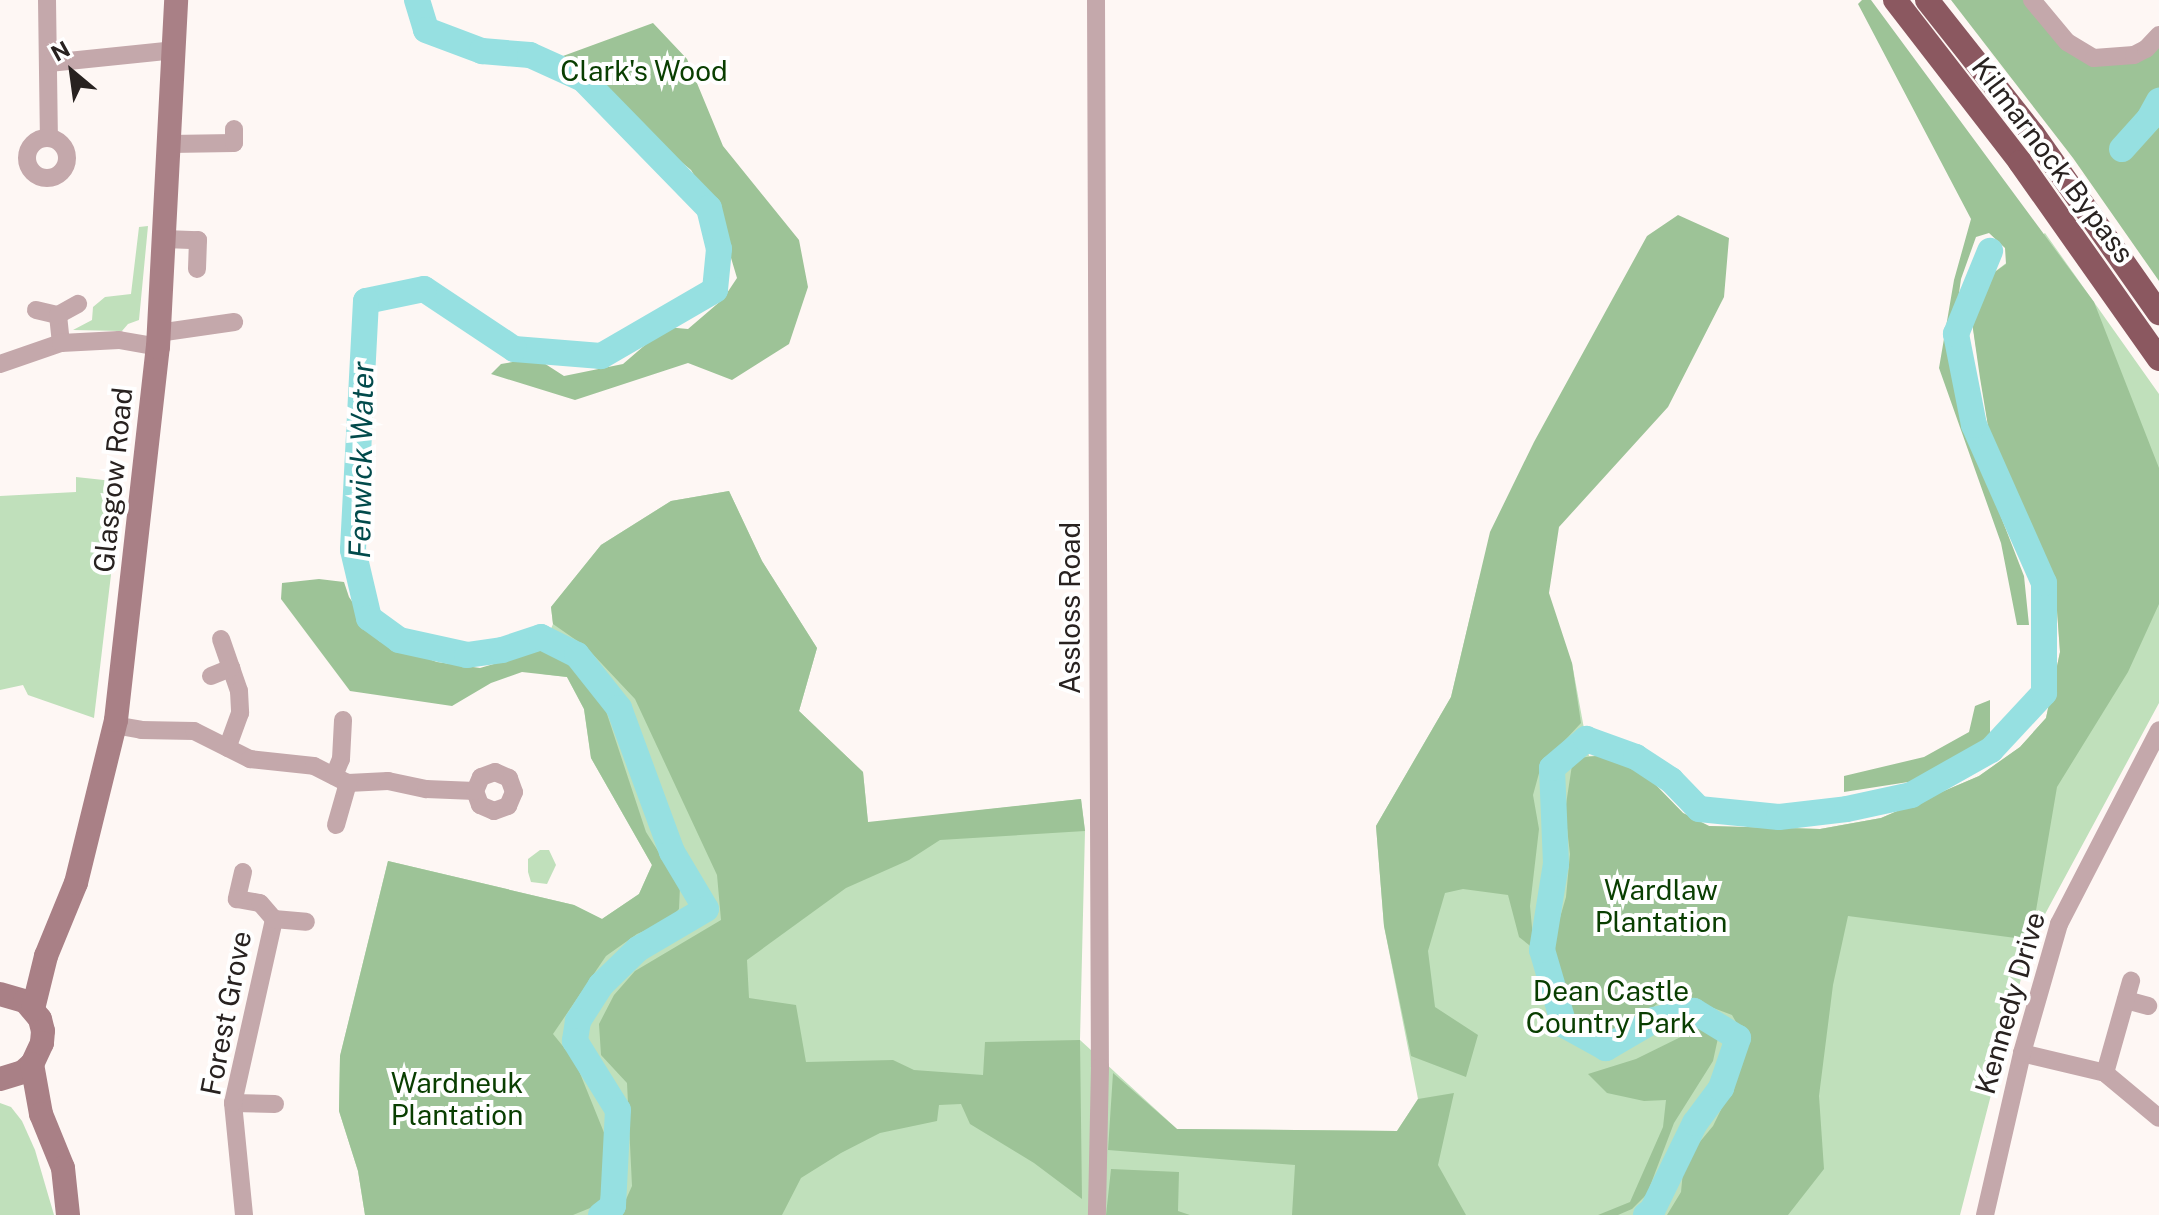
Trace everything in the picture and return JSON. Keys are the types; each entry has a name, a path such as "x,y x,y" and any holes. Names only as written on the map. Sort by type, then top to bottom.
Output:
{"highway":[{"name":"Kilmarnock Bypass","path":"1927,0 2033,134 2159,313"},
{"name":"Kilmarnock Bypass","path":"1896,2 2020,162 2159,359"}],"main road":[{"name":"Glasgow Road","path":"33,1009 46,956 76,883 114,725 158,340 176,0"},
{"name":"Glasgow Road","path":"1,994 46,956"},
{"path":"1,994 25,1001 33,1009 43,1031 42,1043 15,1073 41,1114 63,1168 68,1215"}],"street":[{"path":"47,0 49,138"},
{"name":"Assloss Road","path":"1096,0 1100,1035 1097,1215"},
{"path":"2032,0 2067,42 2094,58 2134,55 2146,49 2159,35"},
{"path":"49,63 175,50"},
{"path":"170,144 234,143 234,129"},
{"path":"164,239 198,240 197,269"},
{"path":"36,310 58,315 78,304"},
{"path":"58,315 61,343"},
{"path":"0,364 61,343 158,340 234,322"},
{"path":"221,639 239,691 240,713 227,748"},
{"path":"211,676 231,668"},
{"path":"336,825 343,720"},
{"path":"114,725 141,730 194,731 250,759 314,766 341,780 388,781 426,789 475,791"},
{"name":"Kennedy Drive","path":"1985,1215 2022,1053 2059,924 2159,730"},
{"name":"Forest Grove","path":"243,872 237,899 260,903 274,919 306,922"},
{"name":"Forest Grove","path":"244,1215 233,1103 274,919"},
{"path":"2105,1073 2131,981"},
{"path":"2126,1000 2148,1006"},
{"path":"2022,1053 2105,1073 2159,1118"},
{"path":"233,1103 275,1104"}],"green space":[{"name":"Wardlaw Plantation","path":"1862,0 1871,0 2094,302 2159,468 2159,604 2128,672 2057,787 2031,940 1848,916 1833,985 1819,1096 1824,1169 1788,1215 1667,1215 1681,1192 1684,1161 1713,1126 1739,1073 1747,1041 1732,1015 1695,1001 1662,1000 1625,1030 1587,1027 1574,1017 1552,945 1566,897 1570,854 1565,811 1572,765 1577,758 1606,755 1646,775 1683,813 1709,826 1820,829 1881,818 1979,776 2020,747 2046,718 2060,652 2055,582 1991,444 1971,315 1992,274 2006,264 2005,248 1989,233 1976,237 1961,279 1950,356 1965,424 2024,576 2029,625 2017,625 2001,543 1939,368 1954,280 1971,219 1858,4"},
{"path":"1951,0 2032,0 2057,30 2106,59 2159,35 2159,281 2073,158"},
{"name":"Clark's Wood","path":"653,23 687,59 723,146 799,240 808,287 789,344 732,380 688,363 575,400 491,374 501,364 536,358 564,376 623,364 666,327 688,329 723,299 737,278 718,214 691,170 640,128 599,79 563,56"},
{"path":"1678,215 1729,238 1724,297 1668,407 1559,527 1549,593 1572,663 1581,723 1541,766 1533,795 1539,829 1530,906 1534,949 1519,937 1508,895 1463,889 1445,893 1428,951 1435,1007 1478,1035 1466,1077 1411,1056 1384,926 1376,826 1451,697 1490,532 1534,442 1647,236"},
{"path":"148,226 139,320 128,324 122,331 73,330 92,320 93,307 105,297 131,294 139,227"},
{"name":"Dean Castle Country Park","path":"2045,233 2159,394 2159,703 2031,940 1960,1215 365,1215 358,1171 339,1111 340,1056 388,861 574,905 602,919 639,894 652,865 591,758 584,709 567,677 542,674 542,650 553,624 551,607 601,545 671,501 729,491 762,561 817,648 799,711 863,772 868,823 1081,799 1085,831 1080,1040 1177,1129 1397,1131 1418,1099 1384,926 1376,826 1451,697 1479,579 1572,663 1589,756 1606,755 1646,775 1683,813 1709,826 1820,829 1881,818 1979,776 2020,747 2046,718 2060,652 2055,582 1991,444 1971,315 1992,274"},
{"path":"76,477 122,482 94,718 28,695 23,685 0,690 0,496 76,492"},
{"path":"729,491 762,561 817,648 799,711 863,772 868,822 1081,799 1085,831 940,840 909,860 846,888 747,960 749,998 796,1005 806,1062 893,1060 914,1070 983,1075 985,1042 1080,1040 1082,1199 1034,1163 970,1124 961,1104 939,1105 937,1121 880,1133 841,1153 801,1178 782,1215 619,1215 632,1186 627,1083 601,1055 599,1024 614,995 635,971 721,920 717,875 635,699 586,647 553,624 551,607 601,545 671,501"},
{"name":"Wardneuk Plantation","path":"319,579 344,582 349,597 379,641 437,662 480,668 542,650 568,663 605,708 646,832 680,886 679,909 668,921 637,934 606,956 553,1034 575,1061 607,1140 600,1204 573,1215 365,1215 358,1171 339,1111 340,1056 388,861 574,905 602,919 639,894 652,865 591,758 584,709 567,677 522,672 491,683 452,706 350,691 281,599 282,583"},
{"path":"1990,700 1990,736 1921,780 1844,792 1844,776 1924,757 1969,732 1975,706"},
{"path":"540,850 549,850 556,865 547,884 531,882 528,872 528,859"},
{"path":"1701,1027 1718,1038 1713,1061 1674,1123 1647,1194 1632,1209 1618,1215 1598,1215 1630,1202 1663,1127 1666,1100 1644,1101 1607,1093 1588,1074 1636,1059"},
{"path":"1113,1073 1177,1129 1397,1131 1418,1099 1454,1093 1438,1165 1466,1215 1292,1215 1295,1165 1108,1150"},
{"path":"0,1103 11,1107 22,1121 35,1150 54,1215 0,1215"},
{"path":"1111,1169 1179,1172 1178,1211 1190,1215 1106,1215"}],"waterway":[{"name":"Fenwick Water","path":"417,0 426,30 482,51 530,55 583,79 709,208 719,249 715,290 601,356 514,349 424,289 366,301 353,550 369,618 399,640 467,655 502,650 541,637 577,655 619,708 672,852 706,909 638,949 601,985 578,1021 575,1041 618,1110 613,1206 601,1215"},
{"path":"2122,149 2149,119 2159,101"},
{"path":"1646,1215 1652,1211 1695,1123 1721,1088 1738,1038 1694,1011 1654,1020 1606,1048 1564,1025 1542,950 1556,864 1552,768 1586,739 1636,757 1671,780 1699,809 1779,817 1847,809 1911,795 1991,750 2044,693 2044,583 1974,425 1956,334 1990,251"}]}
